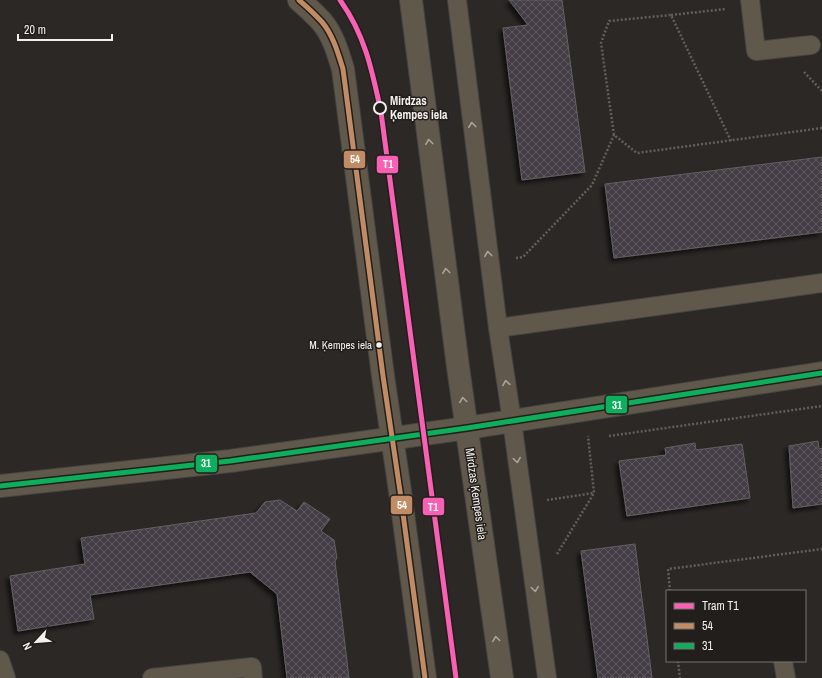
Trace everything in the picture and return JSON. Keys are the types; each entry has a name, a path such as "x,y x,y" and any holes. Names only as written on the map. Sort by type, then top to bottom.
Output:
{"street":[{"path":"299,0 322,22 331,36 337,48 343,69 383,376 425,678"},
{"name":"Mirdzas Ķempes iela","path":"411,0 467,428 502,678"},
{"path":"0,486 230,461 392,437 467,428 822,373"}],"lane":[{"path":"457,0 498,328 547,678"},
{"path":"751,3 756,51 811,45"},
{"path":"498,328 822,283"},
{"path":"0,660 6,678"},
{"path":"783,662 786,678"},
{"path":"152,678 252,667 254,678"}],"path":[{"path":"490,264 523,257 592,186 614,135 600,43 609,21 671,15 751,3"},
{"path":"671,15 731,141"},
{"path":"614,135 637,153 822,128"},
{"path":"603,437 822,406"},
{"path":"535,590 594,493 584,410"},
{"path":"588,439 596,438"},
{"path":"523,504 594,493"},
{"path":"670,590 668,569 822,549"},
{"path":"678,662 680,678"}],"building":[{"path":"509,0 562,0 585,172 522,180 503,28 528,25"},
{"path":"822,157 822,232 614,258 605,184"},
{"path":"818,441 819,449 822,448 822,504 793,508 789,446"},
{"path":"695,443 696,450 742,444 750,498 627,516 619,461 666,455 665,448"},
{"path":"280,500 297,511 304,502 330,519 321,531 334,540 337,558 335,561 349,678 287,678 277,594 250,572 90,595 94,619 18,631 10,576 85,564 81,538 256,513 265,502"},
{"path":"635,544 652,678 598,678 581,551"}],"tram line":[{"name":"T1","path":"340,0 349,13 362,40 371,67 381,112 456,678"}],"transit line":[{"name":"54","path":"299,0 317,16 326,27 335,44 343,69 383,376 425,678"},
{"name":"31","path":"0,486 230,461 467,428 822,373"}],"place":[{"name":"Mirdzas Ķempes iela","path":"380,108"},
{"name":"M. Ķempes iela","path":"379,345"}]}
